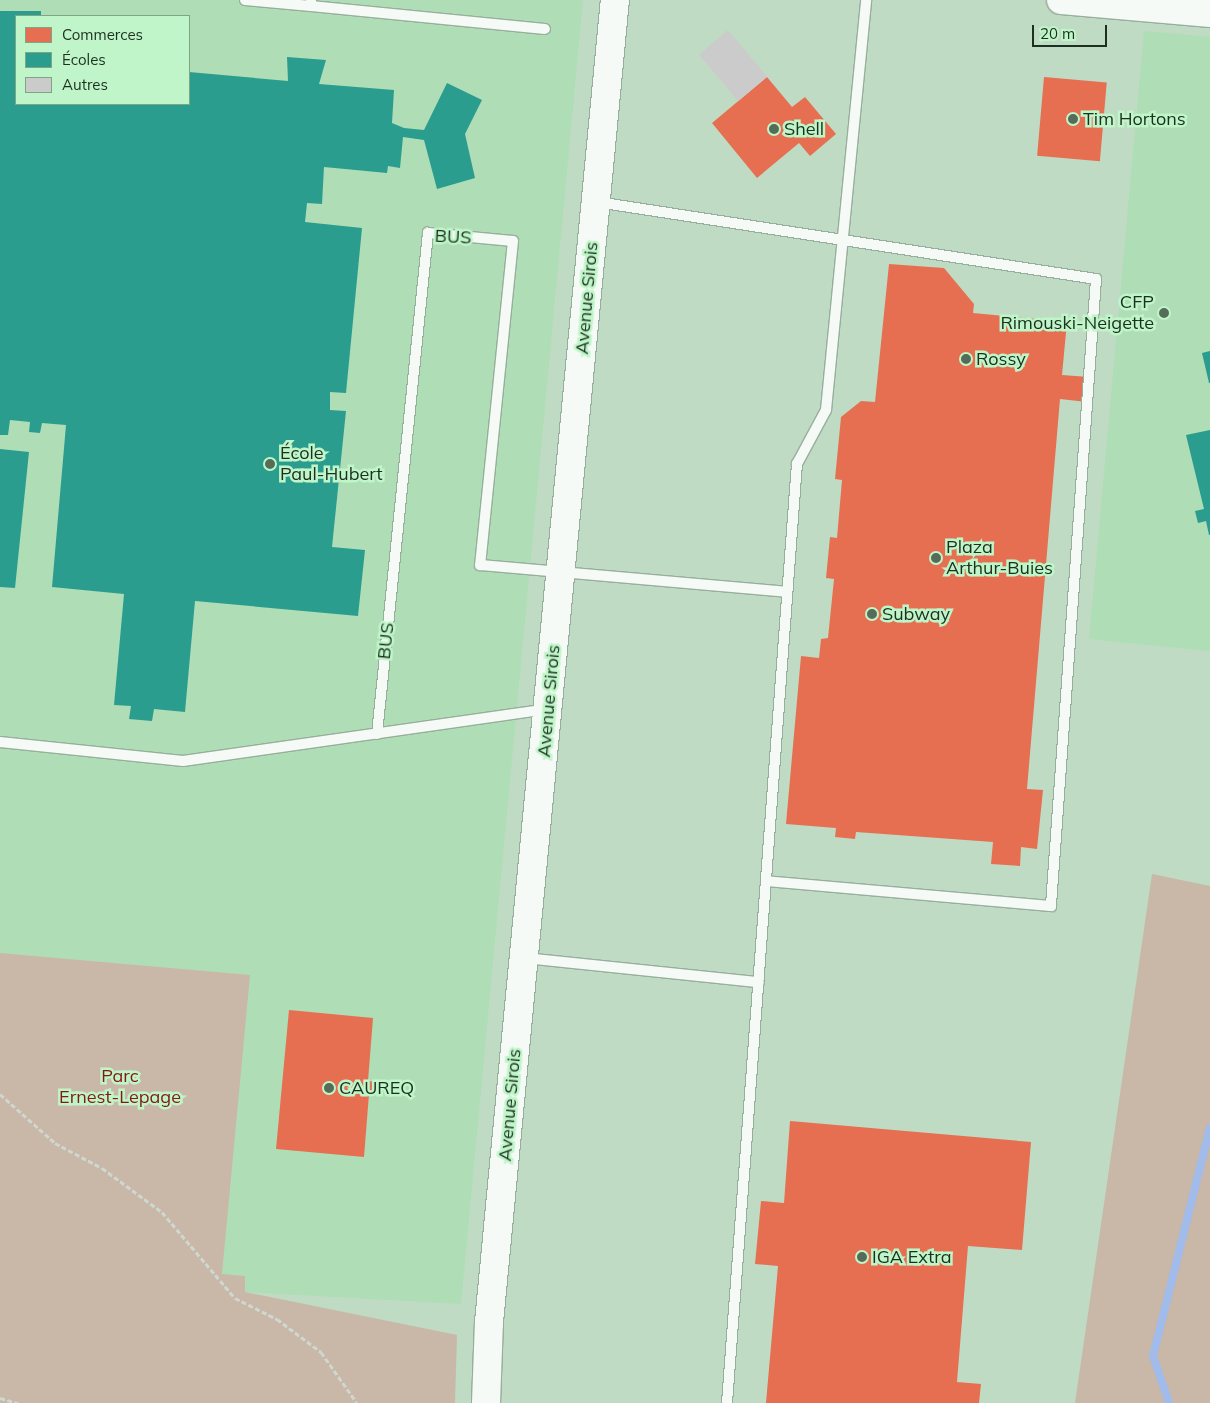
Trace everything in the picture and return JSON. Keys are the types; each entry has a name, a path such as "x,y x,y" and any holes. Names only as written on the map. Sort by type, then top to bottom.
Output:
{"street":[{"name":"Avenue Sirois","path":"486,1403 489,1322 615,0"},
{"path":"1061,0 1210,13"}],"lane":[{"path":"245,0 311,3 545,30"},
{"path":"728,1403 797,464 826,410 866,0"},
{"path":"596,202 1096,280 1051,906 766,881"},
{"name":"BUS","path":"377,734 428,233 513,241 480,565 560,574"},
{"path":"560,574 788,592"},
{"path":"0,742 183,761 548,709"},
{"path":"524,958 759,982"}],"path":[{"path":"0,1094 55,1143 102,1168 162,1212 235,1298 276,1319 321,1352 357,1403"},
{"path":"0,1398 18,1403"}],"shaded area":[{"name":"École Paul-Hubert","path":"0,0 583,0 461,1304 244,1292 222,1274 249,975 0,953"},
{"name":"CFP Rimouski-Neigette","path":"1144,31 1210,37 1210,651 1089,639"}],"green space":[{"path":"1152,874 1210,886 1210,1403 1075,1403"},
{"name":"Parc Ernest-Lepage","path":"0,953 250,975 222,1274 245,1276 245,1292 457,1335 455,1403 0,1403"}],"building: Commerces":[{"name":"Shell","path":"767,77 792,107 805,97 836,134 810,156 799,143 757,178 712,123"},
{"name":"Tim Hortons","path":"1044,77 1107,82 1100,161 1037,156"},
{"name":"Plaza Arthur-Buies","path":"889,264 944,268 974,304 973,313 1067,322 1062,375 1089,377 1087,402 1060,399 1027,789 1043,790 1037,849 1021,847 1020,866 991,864 993,842 856,832 855,839 835,837 836,828 786,824 801,656 819,658 821,639 828,638 834,579 826,578 830,537 837,538 842,480 835,479 841,417 861,401 875,402"},
{"name":"CAUREQ","path":"289,1010 373,1018 368,1081 377,1082 376,1095 369,1094 364,1157 276,1149"},
{"name":"IGA Extra","path":"790,1121 1031,1142 1022,1250 968,1246 957,1382 981,1384 979,1403 766,1403 778,1266 755,1264 761,1201 784,1203"}],"building: Écoles":[{"path":"0,11 41,11 41,15 15,15 15,105 190,105 190,72 288,81 287,57 326,60 319,84 394,90 392,123 404,128 424,130 447,83 482,100 465,134 475,178 437,189 424,140 403,137 400,168 388,166 387,173 324,167 322,204 307,203 305,222 362,228 346,393 330,392 330,410 346,411 332,547 365,550 358,616 195,601 185,712 154,709 152,721 129,719 131,706 114,705 124,594 52,587 66,425 42,423 40,433 29,432 30,422 10,420 8,435 0,435"},
{"name":"CFP Rimouski-Neigette","path":"1210,351 1210,383 1209,383 1202,353"},
{"path":"1210,430 1209,535 1206,521 1198,523 1195,511 1204,509 1186,435"},
{"path":"0,449 29,452 15,588 0,587"}],"building: Autres":[{"path":"728,30 767,77 738,101 699,54"}],"waterway":[{"path":"1169,1403 1153,1356 1210,1128"}],"place":[{"name":"Tim Hortons","path":"1073,119"},
{"name":"Shell","path":"774,129"},
{"name":"CFP Rimouski-Neigette","path":"1164,313"},
{"name":"Rossy","path":"966,359"},
{"name":"École Paul-Hubert","path":"270,464"},
{"name":"Plaza Arthur-Buies","path":"936,558"},
{"name":"Subway","path":"872,614"},
{"name":"CAUREQ","path":"329,1088"},
{"name":"IGA Extra","path":"862,1257"}]}
